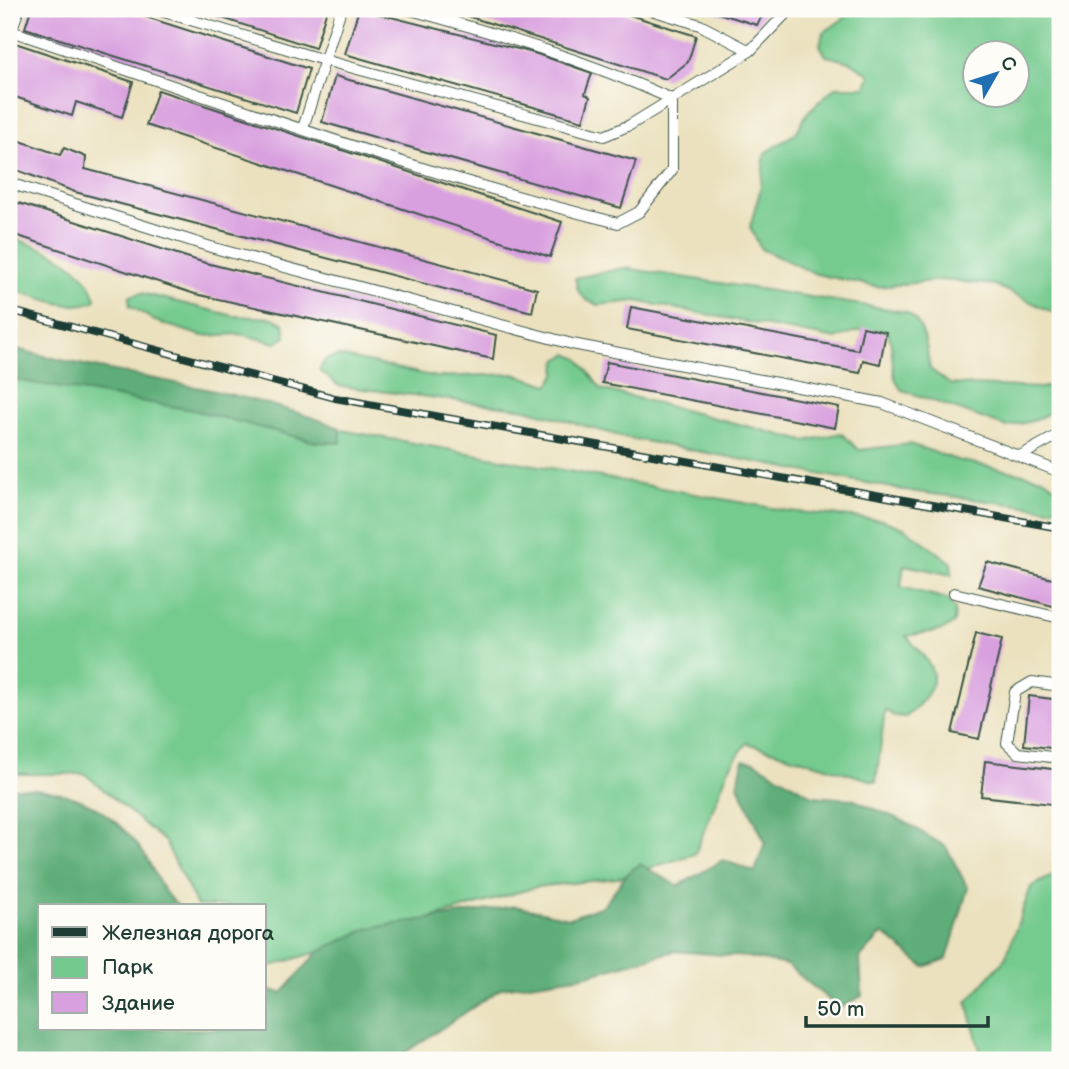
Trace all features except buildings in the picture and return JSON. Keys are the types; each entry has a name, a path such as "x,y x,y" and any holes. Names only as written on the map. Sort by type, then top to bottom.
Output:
{"lane":[{"path":"19,9 11,31 303,128 564,210 618,223 639,212 672,170 672,99"},
{"path":"154,9 324,60 604,136 630,125 750,51 790,9"},
{"path":"303,128 341,9"},
{"path":"407,9 532,44 621,76 672,99"},
{"path":"648,9 700,25 750,51"},
{"path":"9,183 214,248 572,344 882,402 1060,472"},
{"path":"1020,456 1060,434"},
{"path":"954,593 1060,618"},
{"path":"1060,686 1032,682 1014,692 1007,743 1018,753 1060,758"}],"green space":[{"path":"857,9 1060,9 1060,316 995,285 941,280 878,287 816,274 761,249 750,227 760,191 765,153 796,133 808,112 835,87 866,87 870,75 851,62 826,56 820,45 823,33"},
{"path":"9,237 49,251 73,266 91,287 96,300 86,304 65,304 9,289"},
{"path":"624,268 906,312 918,323 921,330 930,369 950,384 1040,388 1060,385 1060,408 1032,421 1007,427 902,390 895,377 888,333 861,330 836,339 636,301 598,305 586,300 578,290 575,278"},
{"path":"141,293 234,316 273,318 284,324 286,337 276,343 240,334 202,336 155,321 130,306 129,296"},
{"path":"9,347 50,358 218,392 300,413 340,428 341,443 316,442 193,410 9,379"},
{"path":"568,354 579,359 601,389 805,441 841,433 859,450 910,444 957,460 1043,478 1060,490 1060,506 1050,509 909,491 623,437 526,409 339,386 319,370 326,359 339,356 437,377 514,374 549,385 556,374 557,360"},
{"path":"9,378 225,409 788,511 882,520 906,529 951,562 952,575 904,565 901,587 947,599 955,610 954,623 943,630 906,636 931,668 932,685 919,705 906,717 894,716 885,710 876,782 747,743 729,768 695,854 617,878 536,887 266,967 266,904 196,904 165,842 85,774 9,774"},
{"path":"743,760 755,762 813,796 852,799 903,821 946,847 968,888 947,959 924,967 883,933 860,958 862,996 839,1008 787,965 746,957 675,951 584,976 502,988 394,1060 9,1060 9,788 30,788 66,795 98,809 126,832 140,848 161,886 176,904 38,904 38,1030 266,1030 266,989 282,993 319,951 369,928 515,906 569,918 603,906 626,875 640,864 678,886 723,860 755,872 765,842 738,785"},
{"path":"1060,872 1060,1060 987,1060 981,1054 967,1002 1005,959 1031,887"}],"railway":[{"path":"9,310 335,398 1060,528"}]}
